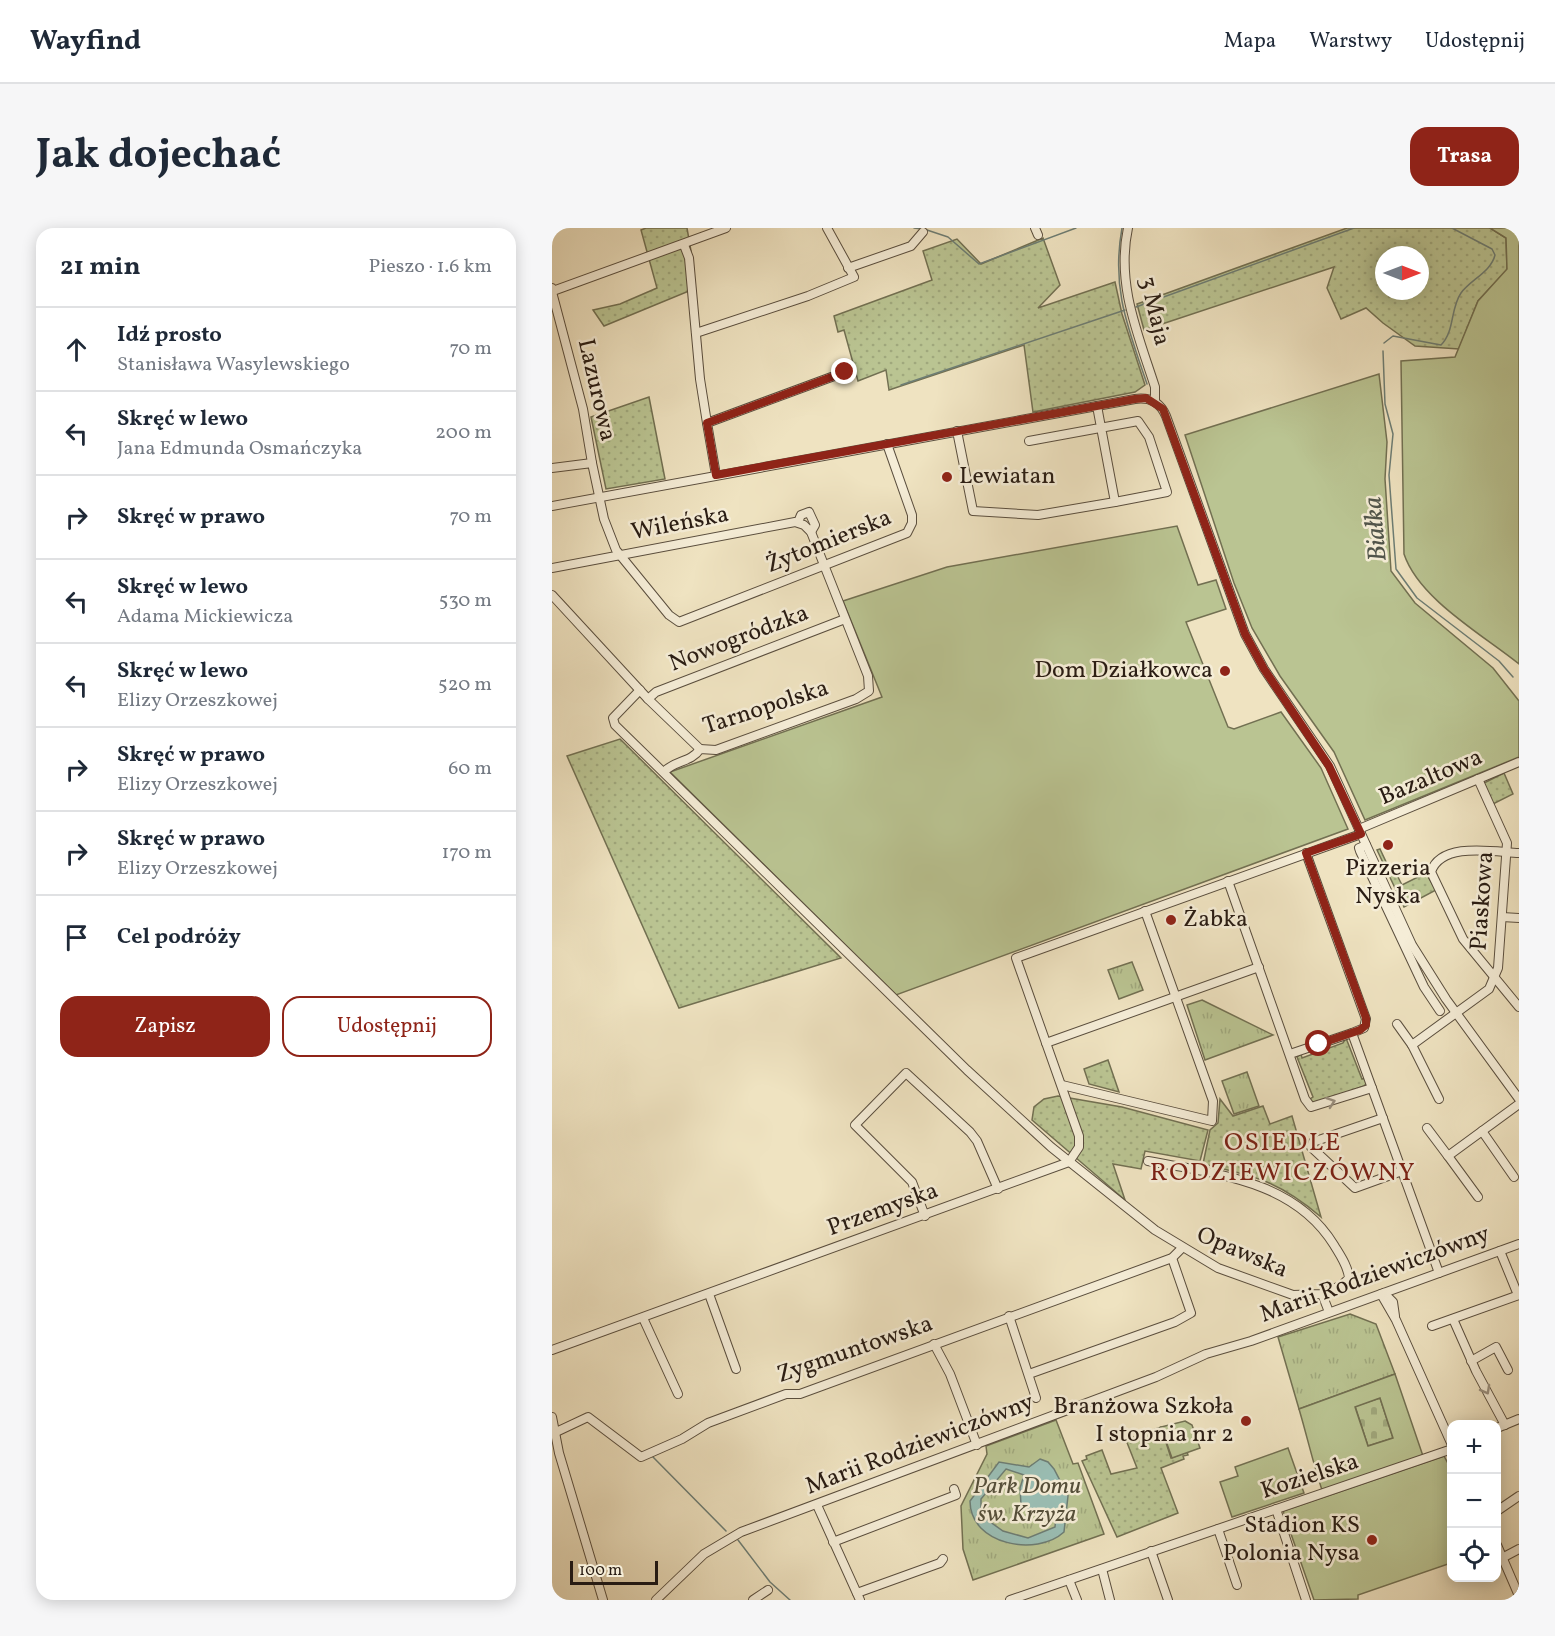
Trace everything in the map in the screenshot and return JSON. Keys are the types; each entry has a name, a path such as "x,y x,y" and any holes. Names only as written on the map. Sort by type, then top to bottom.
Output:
{"street":[{"name":"Lazurowa","path":"618,555 599,497 583,409 552,290 684,245 726,228"},
{"path":"696,333 854,277 826,228"},
{"name":"3 Maja","path":"1128,228 1124,251 1126,295 1155,387 1155,401"},
{"path":"848,268 911,246 925,229"},
{"path":"684,245 689,258 707,423 716,475"},
{"path":"707,423 845,372"},
{"path":"552,506 1142,398 1155,401 1166,416 1245,634 1264,669 1329,766 1412,945 1433,981 1519,1101 1448,1156"},
{"path":"1097,406 1115,502"},
{"path":"957,431 974,511 1038,515 1167,492 1149,437 1141,422 1029,441"},
{"name":"Żytomierska","path":"618,555 669,615 679,622 904,535 910,529 912,516 887,444"},
{"path":"552,468 592,463"},
{"name":"Wileńska","path":"552,568 798,522 801,514 809,512 815,525 811,532"},
{"path":"798,522 811,532 845,619"},
{"path":"552,595 648,699 700,749"},
{"name":"Tarnopolska","path":"664,772 668,767 691,759 700,749 716,750 865,696 870,688 868,676 845,619"},
{"name":"Nowogródzka","path":"648,699 657,692 845,619"},
{"name":"Opawska","path":"640,690 613,718 615,725 967,1070 1069,1162 1181,1249 1230,1274 1285,1293 1299,1296 1322,1294"},
{"name":"Bazaltowa","path":"1047,1043 1016,958 1306,853 1519,762"},
{"name":"Piaskowa","path":"1412,1045 1489,989 1495,979 1502,917 1506,839 1478,780"},
{"path":"1366,845 1359,848 1360,851 1424,987 1440,1011"},
{"path":"1519,853 1459,851 1436,863 1431,872 1463,939 1519,1007"},
{"path":"1289,1054 1364,1028 1366,1018 1306,853"},
{"path":"1228,881 1305,1099 1311,1107 1372,1088"},
{"path":"1062,1085 1212,1121 1213,1101 1145,911"},
{"path":"1502,917 1519,918"},
{"path":"1069,1162 1079,1147 1079,1136 1047,1043 1259,968"},
{"path":"1424,987 1433,981"},
{"path":"1397,1024 1412,1045 1439,1099"},
{"path":"1352,1033 1439,1273"},
{"path":"925,1216 912,1182 855,1125 906,1073 977,1140 998,1189"},
{"path":"1383,1118 1313,1142 1312,1150 1355,1188 1402,1172"},
{"path":"1427,1128 1478,1197"},
{"path":"1482,1131 1514,1177"},
{"path":"1148,1161 1250,1182 1280,1194 1299,1206 1325,1232 1348,1272 1346,1282 1322,1294 1329,1312"},
{"name":"Przemyska","path":"552,1350 1069,1162"},
{"name":"Marii Rodziewiczówny","path":"656,1600 704,1554 717,1544 741,1532 1156,1377 1206,1354 1251,1341 1519,1244"},
{"name":"Zygmuntowska","path":"554,1434 588,1417 641,1457 682,1439 708,1423 786,1394 800,1394 1172,1258 1181,1249"},
{"path":"1432,1326 1519,1295 1500,1251"},
{"path":"1029,1374 1175,1322 1191,1313 1172,1258"},
{"path":"1392,1302 1396,1293 1403,1286"},
{"path":"1382,1293 1392,1302 1396,1320"},
{"path":"1382,1293 1447,1436"},
{"path":"709,1294 736,1369"},
{"path":"1010,1316 1036,1398"},
{"path":"643,1318 678,1394"},
{"path":"1453,1318 1498,1420"},
{"path":"934,1344 950,1374 977,1445"},
{"path":"1471,1360 1496,1347 1508,1370"},
{"path":"552,1417 554,1434 603,1600"},
{"path":"1501,1426 1519,1419"},
{"name":"Kozielska","path":"1010,1600 1025,1598 1151,1551 1447,1449"},
{"path":"833,1542 957,1495 954,1489"},
{"path":"1501,1508 1519,1496"},
{"path":"817,1505 858,1597 940,1563 943,1559"},
{"path":"1276,1509 1306,1600"},
{"path":"1218,1529 1237,1585"},
{"path":"1519,1549 1502,1558 1519,1596"},
{"path":"1151,1551 1168,1600"},
{"path":"1102,1569 1110,1600"},
{"path":"1070,1580 1077,1600"},
{"path":"753,1600 768,1590"}],"green space":[{"path":"687,228 691,251 689,291 604,326 593,310 620,304 657,288 641,230"},
{"path":"1347,228 1490,228 1506,238 1507,270 1478,301 1459,349 1415,346 1366,308 1341,319 1327,288 1334,267 1144,330 1137,304"},
{"path":"1490,228 1519,228 1519,664 1437,601 1423,586 1404,554 1401,361 1455,357 1478,301 1507,269 1506,238"},
{"path":"1043,238 1060,285 1038,308 1115,282 1122,314 1145,385 1135,392 1033,412 1024,345 889,390 886,370 858,381 844,330 838,332 834,316 932,280 923,251 957,239 981,264"},
{"path":"1379,374 1387,442 1385,479 1391,571 1415,603 1493,668 1519,701 1519,757 1365,820 1334,752 1280,676 1252,628 1234,583 1185,435"},
{"path":"649,397 665,479 606,489 591,417"},
{"path":"1177,526 1198,585 1216,580 1226,609 1186,622 1228,727 1234,729 1281,712 1321,768 1348,829 896,995 670,772 882,697 843,601 947,567"},
{"path":"620,739 841,958 679,1008 567,756"},
{"path":"1504,773 1513,794 1493,804 1484,783"},
{"path":"1380,849 1389,868 1393,867 1402,885 1424,874 1424,870 1436,890 1404,907 1377,850"},
{"path":"1132,962 1143,990 1119,999 1108,970"},
{"path":"1202,1000 1273,1035 1205,1060 1187,1005"},
{"path":"1346,1038 1362,1079 1366,1078 1367,1083 1314,1104 1310,1099 1313,1097 1297,1057 1301,1054 1302,1058 1343,1043"},
{"path":"1108,1060 1119,1092 1089,1084 1084,1069"},
{"path":"1247,1072 1259,1106 1234,1114 1222,1081"},
{"path":"1058,1096 1122,1107 1208,1130 1200,1161 1145,1151 1141,1169 1113,1164 1125,1200 1032,1120 1034,1107 1044,1099"},
{"path":"1220,1099 1233,1116 1263,1106 1270,1124 1292,1116 1321,1217 1292,1195 1266,1182 1203,1164 1210,1130 1218,1123"},
{"path":"1350,1314 1376,1324 1395,1374 1299,1409 1278,1337"},
{"path":"1395,1374 1423,1456 1322,1490 1299,1409","holes":["1380,1398 1393,1438 1368,1446 1355,1407"]},
{"path":"1380,1398 1393,1438 1368,1446 1355,1406"},
{"name":"Park Domu św. Krzyża","path":"1056,1420 1073,1464 1078,1463 1104,1534 973,1580 963,1549 961,1506 987,1454 986,1446"},
{"path":"1185,1421 1192,1425 1200,1448 1172,1458 1161,1427"},
{"path":"1161,1427 1171,1458 1187,1452 1188,1455 1183,1456 1184,1459 1161,1468 1178,1513 1117,1537 1082,1461 1087,1459 1086,1456 1102,1450 1111,1474 1137,1468 1126,1440"},
{"path":"1288,1448 1304,1493 1232,1517 1220,1482 1238,1476 1235,1467"},
{"name":"Stadion KS Polonia Nysa","path":"1444,1456 1447,1462 1447,1564 1358,1595 1358,1599 1314,1600 1283,1511"}],"water":[{"path":"1040,1459 1048,1462 1054,1469 1068,1496 1064,1532 1052,1540 1038,1544 1022,1545 993,1537 981,1528 973,1516 970,1501 999,1462 1029,1467","holes":["1006,1469 1024,1475 1020,1488 1021,1505 1038,1515 1056,1516 1055,1527 1028,1538 1003,1531 986,1519 981,1509 981,1499"]}],"waterway":[{"path":"914,228 922,229"},
{"path":"927,230 948,237 979,264 1076,228"},
{"path":"1122,228 1119,270 1123,308 1147,384"},
{"path":"1136,307 1354,228"},
{"name":"Białka","path":"1384,343 1393,336 1441,345 1451,327 1455,306 1461,293 1493,261 1495,255 1492,249 1452,228"},
{"path":"901,385 1125,310"},
{"name":"Białka","path":"1383,351 1385,404 1393,434 1389,475 1396,569 1417,598 1499,661 1513,677"},
{"path":"652,1456 726,1531"},
{"path":"738,1540 770,1582 790,1600"}],"place":[{"name":"Lewiatan","path":"947,477"},
{"name":"Dom Działkowca","path":"1225,671"},
{"name":"Pizzeria Nyska","path":"1388,845"},
{"name":"Żabka","path":"1171,920"},
{"name":"Branżowa Szkoła I stopnia nr 2","path":"1246,1421"},
{"name":"Stadion KS Polonia Nysa","path":"1372,1540"}],"district":[{"name":"OSIEDLE RODZIEWICZÓWNY","path":"1283,1158"}],"route":[{"path":"845,372 707,423 716,475 1135,399 1146,398 1155,401 1163,409 1224,582 1245,634 1264,669 1329,766 1361,834 1306,853 1366,1018 1364,1028 1319,1044"}]}
